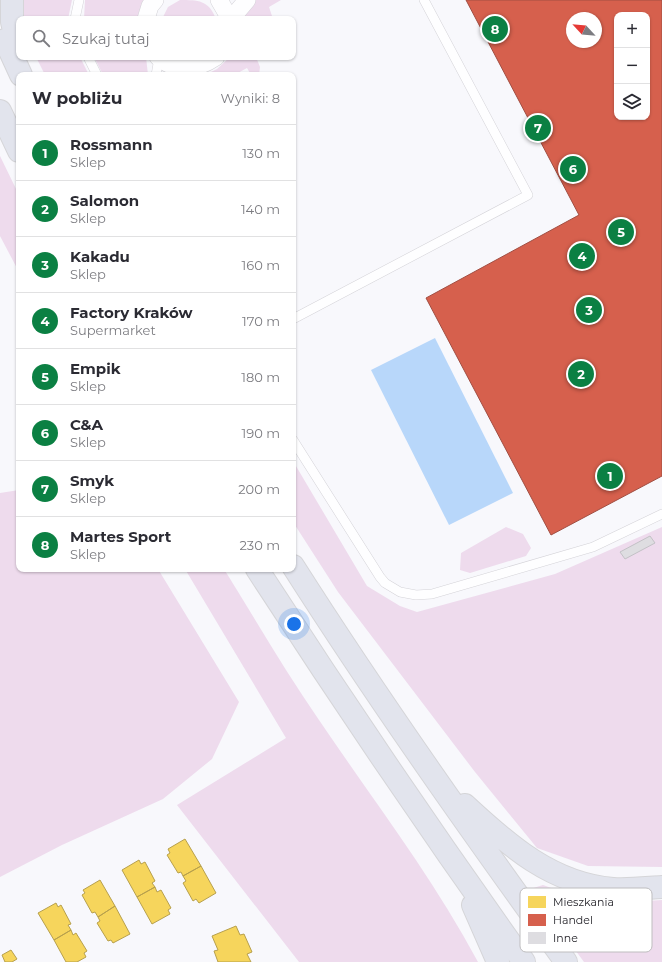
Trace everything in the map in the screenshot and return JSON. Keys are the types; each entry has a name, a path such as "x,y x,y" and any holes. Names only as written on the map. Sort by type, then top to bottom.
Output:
{"highway":[{"path":"12,0 12,22 16,39"},
{"path":"0,28 20,72"},
{"path":"21,60 24,72"},
{"path":"0,110 16,145"},
{"path":"296,571 334,631 430,773 520,898"},
{"path":"259,572 328,679 459,871 524,962"},
{"path":"430,773 486,824 530,860 553,874 585,884 607,888"},
{"path":"459,871 498,962"},
{"path":"638,888 662,887"},
{"path":"559,952 566,962"}],"street":[{"path":"147,16 150,6 155,0"},
{"path":"219,0 227,16"},
{"path":"234,16 247,0"},
{"path":"161,60 179,72 196,68 212,60"}],"lane":[{"path":"75,16 78,0"},
{"path":"296,317 528,195 424,0"},
{"path":"90,60 96,72"},
{"path":"156,72 158,60"},
{"path":"296,445 327,497 380,577 393,588 408,594 432,594 578,552 610,541 662,514"}],"shaded area":[{"path":"21,0 72,0 69,16 19,16"},
{"path":"85,0 147,0 141,16 84,16"},
{"path":"180,0 192,0 202,2 210,8 214,16 164,16 168,7"},
{"path":"256,0 281,0 269,7 272,16 243,16 251,3"},
{"path":"38,60 82,60 88,72 44,72"},
{"path":"96,60 146,60 148,72 102,72"},
{"path":"227,60 257,60 260,67 259,72 249,72 247,68 240,72 211,72 217,69"},
{"path":"0,156 16,189 16,266 0,236"},
{"path":"296,466 367,586 400,606 417,612 555,574 662,527 662,867 588,866 537,848 475,772 338,592 296,527"},
{"path":"16,490 16,572 160,572 239,702 212,759 163,799 62,845 0,877 0,493"},
{"path":"506,527 523,534 531,548 526,556 470,573 460,570 461,553"},
{"path":"187,572 226,572 306,701 422,869 478,962 299,962 177,805 286,738"},
{"path":"543,885 551,888 533,888"},
{"path":"662,900 662,962 584,962 577,952 652,952 652,901"}],"water":[{"path":"435,338 513,493 449,525 371,370"}],"building: Mieszkania":[{"path":"185,839 201,866 183,876 181,872 178,873 167,855 170,853 168,849"},
{"path":"139,860 141,864 145,862 155,881 152,883 155,887 137,897 122,870"},
{"path":"201,866 216,893 199,903 196,899 193,901 183,883 186,881 183,876"},
{"path":"100,880 115,906 98,917 95,912 92,913 82,895 85,893 83,890"},
{"path":"155,887 157,892 161,890 171,908 168,910 170,914 152,924 137,897"},
{"path":"56,903 58,907 61,905 71,924 68,925 71,930 54,940 38,913"},
{"path":"115,906 130,934 113,943 111,940 108,941 97,923 100,921 98,917"},
{"path":"236,926 240,935 244,934 252,952 247,954 251,962 218,962 214,951 218,950 212,936"},
{"path":"71,930 73,935 76,933 87,951 84,953 86,957 77,962 66,962 54,940"},
{"path":"11,950 17,959 12,962 5,962 2,955"}],"building: Handel":[{"path":"466,0 662,0 662,476 551,535 426,298 579,215"}],"building: Inne":[{"path":"650,536 655,543 625,559 620,552"}],"place":[{"name":"Martes Sport","path":"495,29"},
{"name":"Smyk","path":"538,128"},
{"name":"C&A","path":"573,169"},
{"name":"Empik","path":"621,232"},
{"name":"Factory Kraków","path":"582,256"},
{"name":"Kakadu","path":"589,310"},
{"name":"Salomon","path":"581,374"},
{"name":"Rossmann","path":"610,476"}]}
